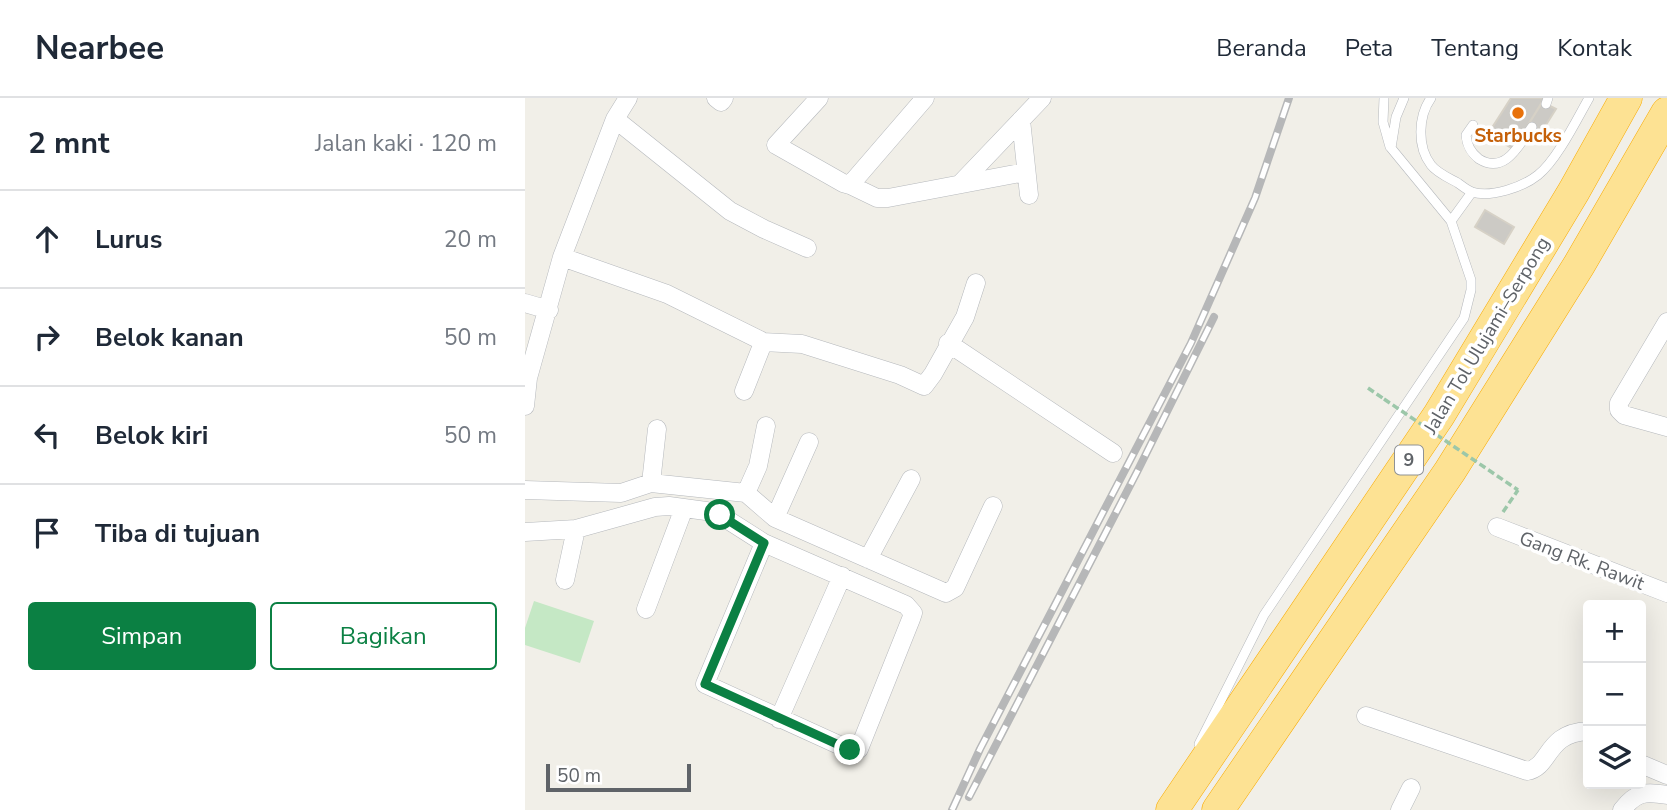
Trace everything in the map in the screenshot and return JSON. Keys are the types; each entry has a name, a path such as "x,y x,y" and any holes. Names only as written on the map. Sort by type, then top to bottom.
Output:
{"highway":[{"name":"Jalan Tol Ulujami–Serpong","path":"1173,810 1439,415 1574,191 1626,98"},
{"name":"Jalan Tol Ulujami–Serpong","path":"1218,810 1450,471 1579,265 1667,113"}],"street":[{"path":"525,406 527,378 549,310 562,257 615,119 628,98"},
{"path":"716,98 721,102 724,98"},
{"path":"818,98 776,145 843,183 877,198 1025,172"},
{"path":"850,185 925,98"},
{"path":"960,184 1042,98"},
{"path":"615,119 730,211 807,248"},
{"path":"1021,120 1029,195"},
{"path":"562,257 667,294 762,342 803,344 900,375 924,386 965,317 976,283"},
{"path":"525,303 549,310"},
{"path":"1667,321 1619,403 1619,410 1624,415 1667,427"},
{"path":"744,390 762,342"},
{"path":"948,344 1113,453"},
{"path":"746,493 758,466 766,426"},
{"path":"651,482 657,429"},
{"path":"775,518 810,442"},
{"path":"868,559 911,479"},
{"path":"525,491 621,493 651,482 746,493 775,518 946,593 951,592 967,567 993,506"},
{"path":"525,532 576,529 655,506 684,508 720,515 764,543 907,605 913,613 859,750 850,750 705,684 764,543"},
{"path":"646,609 684,508"},
{"name":"Gang Rk. Rawit","path":"1497,527 1667,593"},
{"path":"565,580 576,529"},
{"path":"779,719 842,576"},
{"path":"1366,716 1527,771 1540,765 1559,739 1573,732 1583,731"},
{"path":"1646,766 1667,775"},
{"path":"1400,810 1411,788"},
{"path":"1622,810 1632,798 1649,792 1667,795"}],"lane":[{"path":"1196,751 1264,615 1464,318 1471,280 1451,221 1391,148 1383,122 1384,98"},
{"path":"1391,148 1396,117 1404,98"},
{"path":"1431,98 1420,125 1430,164 1472,192 1518,188 1541,173 1566,138 1589,98"},
{"path":"1473,125 1466,135 1467,146 1481,160 1492,164 1503,162 1514,153 1532,127"},
{"path":"1451,221 1472,192"},
{"path":"1167,810 1184,775"}],"path":[{"path":"1368,387 1518,490"}],"green space":[{"path":"534,601 594,621 580,663 525,645 525,628"}],"building":[{"name":"Starbucks","path":"1511,98 1545,98 1513,149 1488,134"},
{"path":"1542,102 1556,109 1541,133 1528,125"},
{"path":"1485,210 1514,227 1504,244 1475,227"}],"railway":[{"path":"952,810 980,749 1191,343 1255,198 1289,98"},
{"path":"969,797 1214,317"}],"place":[{"name":"Starbucks","path":"1518,113"}],"route":[{"path":"720,515 764,543 705,684 850,750"}]}
